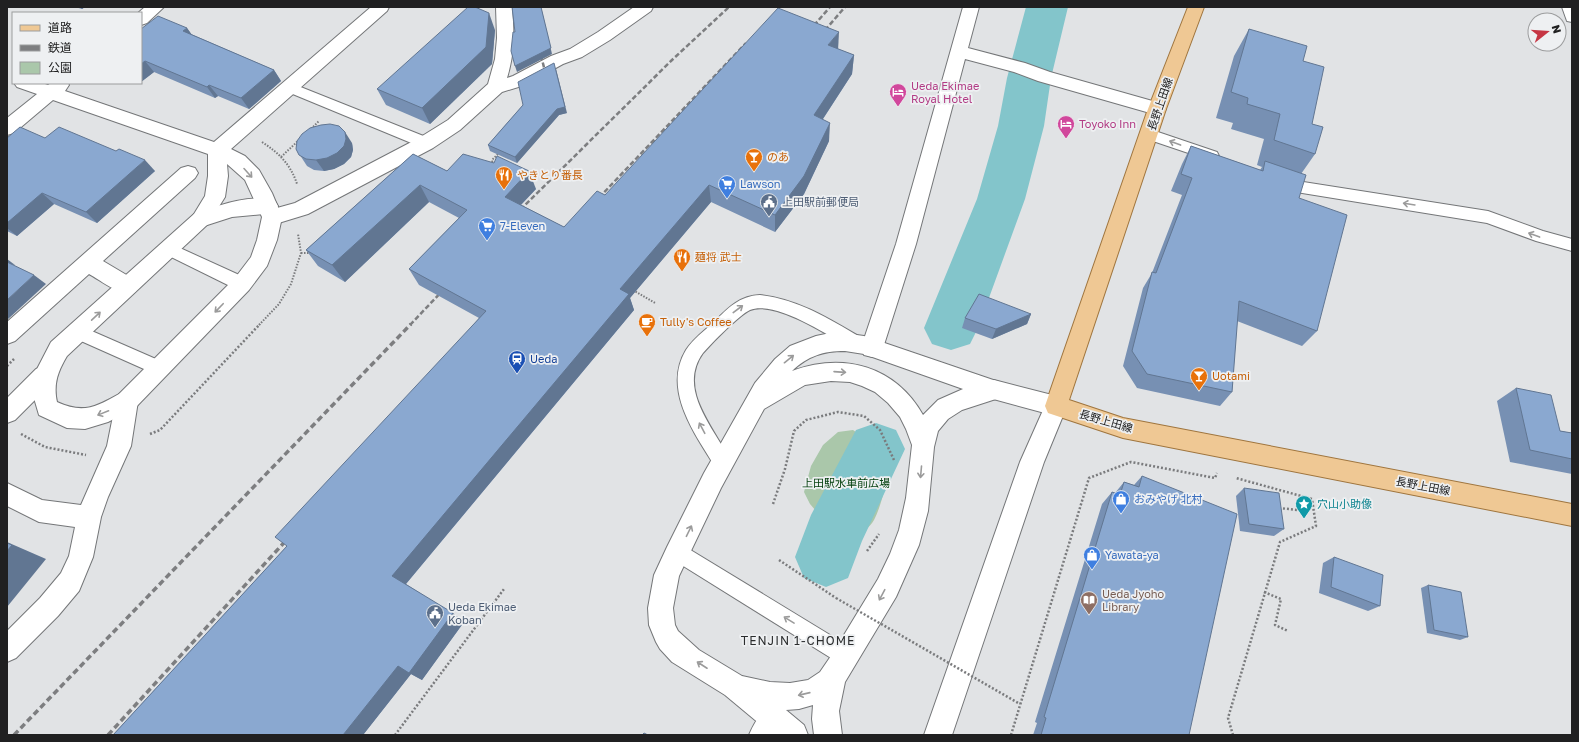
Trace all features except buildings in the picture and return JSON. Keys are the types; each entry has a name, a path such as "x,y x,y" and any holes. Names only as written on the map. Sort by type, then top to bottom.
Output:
{"main road":[{"name":"長野上田線","path":"1196,7 1157,109 1150,134 1056,406 1123,428 1572,515"}],"street":[{"path":"142,18 156,7"},
{"path":"217,150 381,7"},
{"path":"496,87 504,59 506,38 504,7"},
{"path":"201,219 232,209 270,211 301,209 426,143 454,125 496,87 519,81 557,60 576,53 604,36 645,7"},
{"path":"863,345 906,244 971,7"},
{"path":"958,51 1019,67 1044,77 1157,109"},
{"path":"32,84 57,87 217,150 238,162 252,175 270,211 267,240 260,260 242,284 127,401 104,414 87,418 70,418 47,408 44,394 44,376"},
{"path":"7,128 57,87"},
{"path":"7,414 44,376 59,350 201,219 214,197 218,176 217,150"},
{"path":"7,335 188,173"},
{"path":"88,263 128,286"},
{"path":"777,730 734,686 684,654 669,641 663,630 661,618 662,591 678,552 722,462 773,376 781,366 795,355 808,348 828,342 863,345 994,390 1056,406 1032,462 938,735"},
{"path":"828,735 825,716 828,690 841,664 898,566 911,530 916,507 924,444 932,422 943,410 947,402 946,389 941,378 929,368"},
{"path":"754,406 776,389 800,377 824,372 853,373 876,381 887,387 899,397 906,405 920,429 924,444"},
{"path":"943,410 961,399 994,390"},
{"path":"7,648 49,607 70,582 81,557 89,517 119,446 127,401"},
{"path":"7,494 39,511 89,517"},
{"path":"734,686 764,696 788,696 808,693 818,690 826,684 841,664"}],"lane":[{"path":"1568,7 1572,18"},
{"path":"288,87 426,143"},
{"path":"1150,134 1224,160"},
{"path":"1267,176 1296,186 1488,217 1541,237 1572,245"},
{"path":"169,249 242,284"},
{"path":"722,462 692,408 685,390 684,379 686,368 691,356 728,317 743,305 759,301 773,304 810,318 863,345"},
{"path":"78,332 159,368"},
{"path":"678,552 841,664"}],"path":[{"path":"307,132 335,106"},
{"path":"280,157 302,137"},
{"path":"493,166 492,160 502,149"},
{"path":"301,253 314,253"},
{"path":"630,288 655,303"},
{"path":"773,504 785,469 794,431 806,420 838,412 864,416 880,430 894,461"},
{"path":"1011,735 1089,478 1131,462 1215,478 1216,473 1222,475"},
{"path":"1229,477 1312,499 1316,526 1280,542 1228,718 1233,735"},
{"path":"1277,507 1298,510"},
{"path":"867,551 881,531"},
{"path":"779,560 836,598 1020,704"},
{"path":"395,735 504,589"},
{"path":"1264,592 1281,599 1275,625 1288,631"}],"green space":[{"name":"上田駅水車前広場","path":"853,430 868,441 882,455 887,466 887,478 884,493 874,520 867,528 853,538 829,526 810,504 804,492 811,466 823,445 838,432"}],"waterway":[{"path":"951,328 1001,199 1021,126 1029,78 1047,7"},
{"path":"826,557 833,536 876,449"}],"railway":[{"path":"515,215 672,60 729,7"},
{"path":"809,31 830,7"},
{"path":"820,36 845,7"},
{"path":"594,203 746,43"},
{"path":"539,48 547,79"},
{"path":"410,325 446,287"},
{"path":"14,735 411,324"},
{"path":"108,735 291,535"}],"place":[{"name":"Ueda Ekimae Royal Hotel","path":"898,107"},
{"name":"Toyoko Inn","path":"1066,139"},
{"name":"のあ","path":"754,172"},
{"name":"やきとり番長","path":"504,190"},
{"name":"Lawson","path":"727,199"},
{"name":"上田駅前郵便局","path":"769,217"},
{"name":"7-Eleven","path":"487,241"},
{"name":"麺将 武士","path":"682,272"},
{"name":"Tully's Coffee","path":"647,337"},
{"name":"Ueda","path":"517,374"},
{"name":"Uotami","path":"1199,391"},
{"name":"おみやげ 北村","path":"1121,514"},
{"name":"穴山小助像","path":"1304,519"},
{"name":"Yawata-ya","path":"1092,570"},
{"name":"Ueda Jyoho Library","path":"1089,615"},
{"name":"Ueda Ekimae Koban","path":"435,628"}],"district":[{"name":"TENJIN 1-CHOME","path":"798,641"}]}
